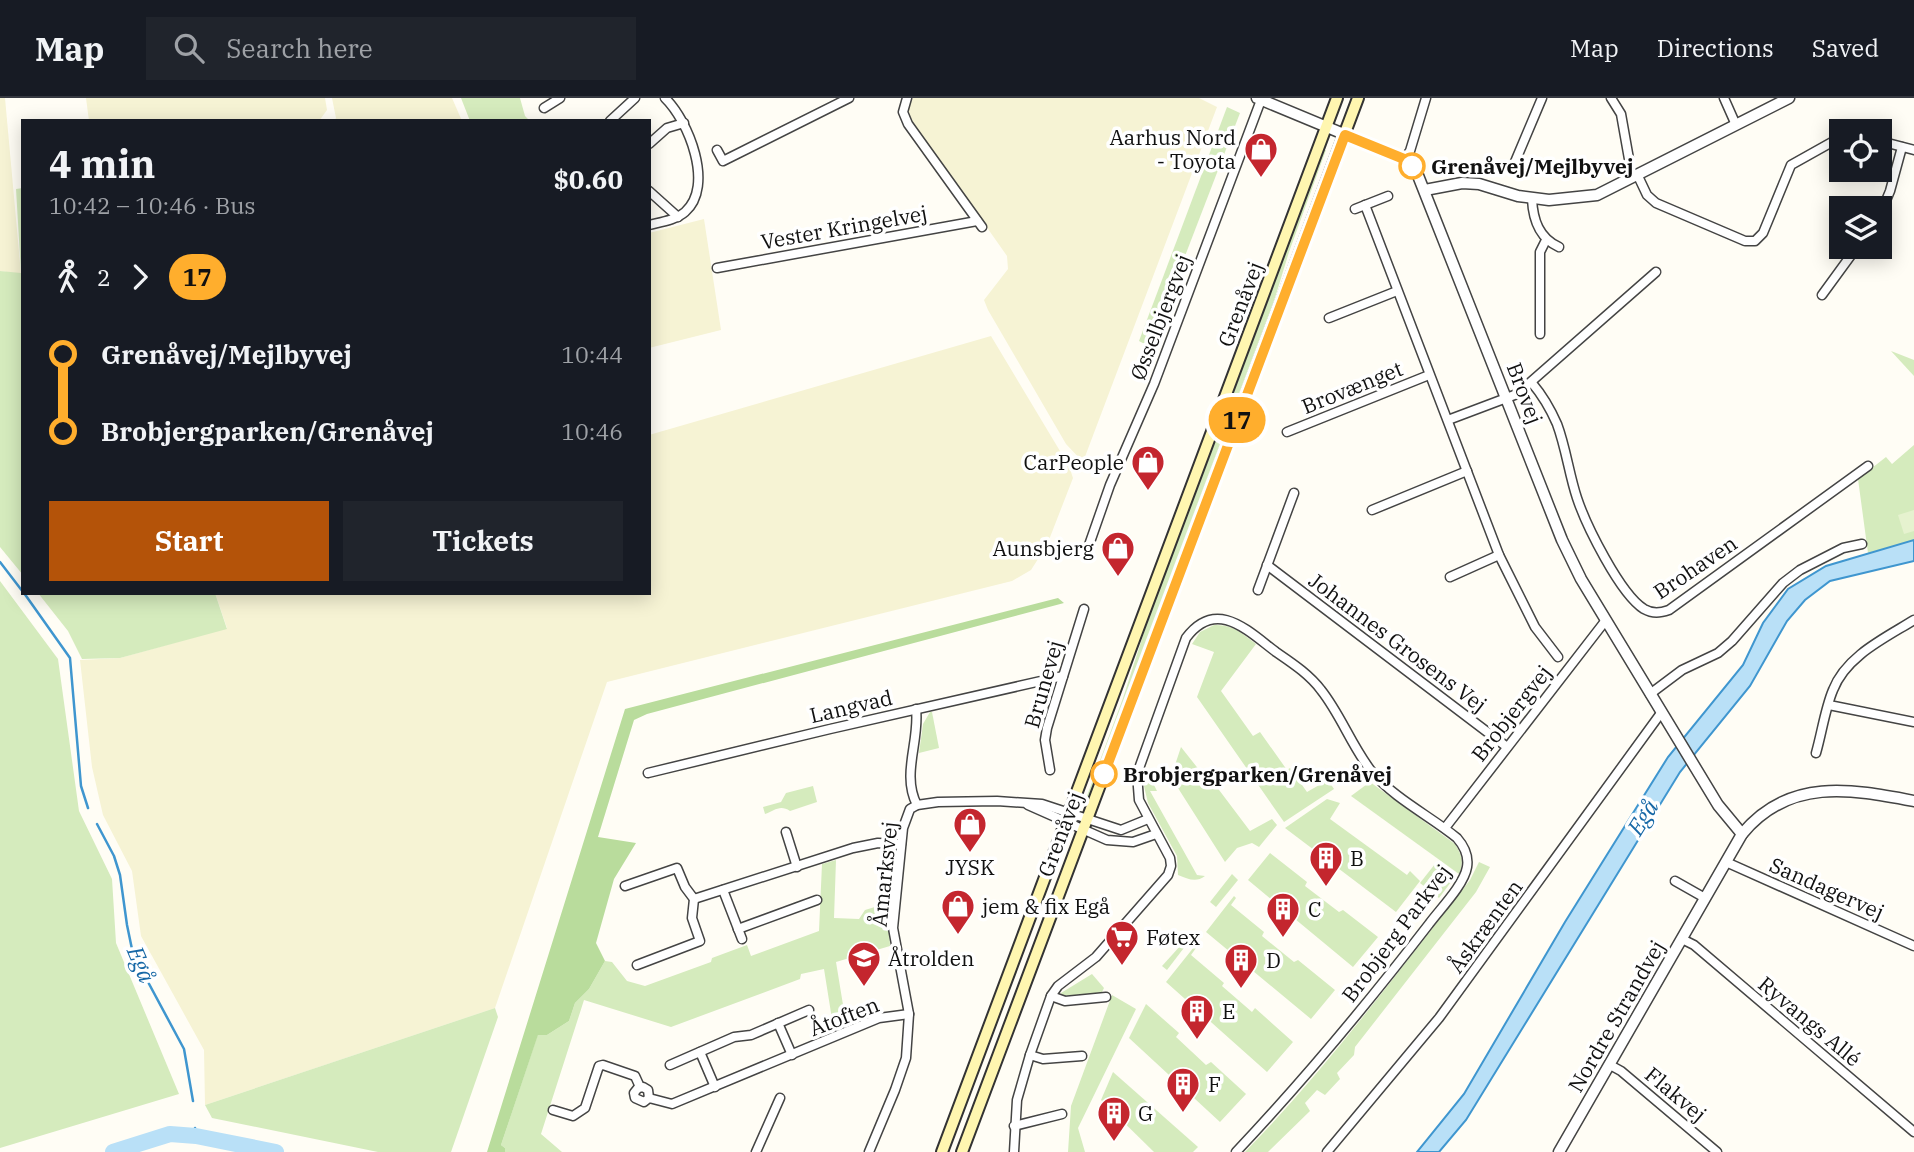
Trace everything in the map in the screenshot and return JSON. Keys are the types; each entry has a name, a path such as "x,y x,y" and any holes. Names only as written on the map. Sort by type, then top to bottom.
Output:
{"main road":[{"name":"Grenåvej","path":"942,1152 1337,98"},
{"name":"Grenåvej","path":"962,1152 1357,98"}],"street":[{"path":"544,108 560,98"},
{"path":"612,119 635,98"},
{"path":"651,224 678,217 691,206 696,191 697,166 684,123 665,98"},
{"path":"717,150 723,161 849,98"},
{"name":"Vester Kringelvej","path":"717,268 980,224 908,124 903,111 906,98"},
{"path":"1259,99 1404,159 1410,151 1426,98"},
{"path":"1512,169 1542,98"},
{"path":"1611,98 1621,114 1629,159"},
{"path":"1724,98 1736,125"},
{"path":"1425,190 1462,183 1479,184 1532,198 1567,200 1597,195 1789,98"},
{"name":"Øsselbjergvej","path":"1089,545 1110,485 1154,384 1259,99"},
{"path":"651,142 667,128 684,123"},
{"path":"1638,176 1647,195 1656,204 1745,241 1755,241 1763,233 1791,165 1829,144"},
{"path":"1892,144 1914,150"},
{"path":"1888,196 1902,147"},
{"name":"Brovej","path":"1404,159 1417,173 1425,190 1562,540 1661,713 1718,806 1742,834"},
{"path":"651,192 672,208 678,217"},
{"path":"1355,209 1388,195"},
{"path":"1532,198 1536,225 1546,240 1559,247"},
{"name":"Brovænget","path":"1365,205 1499,555 1535,627 1558,657"},
{"path":"1539,334 1540,252 1546,240"},
{"path":"1822,295 1834,286 1850,259"},
{"path":"1448,421 1517,394 1656,271"},
{"path":"1329,318 1397,290"},
{"name":"Brovænget","path":"1287,432 1429,375"},
{"name":"Brohaven","path":"1532,383 1547,401 1558,428 1577,499 1601,552 1635,600 1644,609 1657,614 1669,610 1868,466"},
{"path":"1372,510 1467,471"},
{"path":"1258,590 1294,493"},
{"path":"1650,694 1682,670 1718,653 1783,583 1800,570 1843,548 1862,544"},
{"path":"1450,577 1499,555"},
{"name":"Johannes Grosens Vej","path":"1267,565 1507,747"},
{"name":"Brunevej","path":"1050,770 1045,740 1084,609"},
{"name":"Brobjerg Parkvej","path":"1014,1152 1017,1100 1051,996 1058,986 1096,957 1168,875 1170,858 1139,800 1137,770 1186,638 1198,625 1214,619 1224,619 1240,624 1316,683 1371,771 1388,788 1445,828 1464,846 1468,857 1463,878 1337,1038 1236,1152"},
{"name":"Brobjergvej","path":"1445,828 1606,620"},
{"path":"1816,753 1833,688 1867,649 1914,620"},
{"name":"Langvad","path":"648,773 1063,676"},
{"path":"1829,705 1914,722"},
{"name":"Åmarksvej","path":"916,709 910,780 911,794 917,805"},
{"name":"Åskrænten","path":"1327,1152 1439,1018 1661,713"},
{"name":"Nordre Strandvej","path":"1559,1152 1742,834 1751,823 1772,807 1812,792 1858,791 1914,802"},
{"name":"Åmarksvej","path":"869,1152 906,1058 909,1014 893,928 906,816 917,805 997,801 1027,804 1068,817"},
{"path":"1068,817 1119,842 1140,840 1156,834"},
{"path":"1085,824 1121,830 1148,818"},
{"path":"786,832 797,867"},
{"path":"694,899 866,844 901,844"},
{"name":"Sandagervej","path":"1726,862 1914,946"},
{"path":"625,887 677,868 685,887 694,899 692,918 700,941 637,965"},
{"path":"1675,881 1705,898"},
{"path":"723,890 742,939"},
{"path":"738,929 817,900"},
{"name":"Ryvangs Allé","path":"1682,939 1694,945 1914,1132"},
{"path":"1051,996 1065,1000 1107,997"},
{"name":"Åtoften","path":"670,1065 734,1037 751,1035 809,1010"},
{"name":"Åtoften","path":"553,1110 573,1116 585,1108 599,1066 635,1076 640,1087 648,1090 649,1098 672,1104 879,1018 909,1014"},
{"name":"Åtoften","path":"778,1023 792,1055"},
{"path":"700,1052 715,1087"},
{"path":"1030,1055 1043,1059 1082,1056"},
{"name":"Flakvej","path":"1610,1065 1621,1071 1717,1152"},
{"path":"756,1152 780,1098"},
{"path":"1014,1126 1062,1114"}],"shaded area":[{"path":"0,98 5,98 21,274 0,271"},
{"path":"86,98 325,98 327,110 320,119 89,119"},
{"path":"332,98 452,98 461,119 335,119"},
{"path":"913,98 1199,98 1217,107 1083,462 1066,444 988,310 984,300 1008,269 1007,256 910,118 908,107"},
{"path":"704,219 721,330 651,348 651,232"},
{"path":"991,336 1069,466 1073,478 1047,545 1031,570 1012,581 607,682 495,1008 205,1105 204,1050 141,936 132,871 103,815 92,767 80,660 120,658 227,628 216,595 651,595 651,434"}],"green space":[{"path":"461,98 520,98 528,119 469,119"},
{"path":"1227,107 1240,113 1150,347 1139,341"},
{"path":"1324,150 1267,324 1086,805 1084,804 1123,698 1156,595"},
{"path":"21,188 21,273 16,189"},
{"path":"0,271 21,273 21,573 0,547"},
{"path":"1891,351 1914,360 1914,376"},
{"path":"1914,445 1914,540 1868,553 1858,479 1886,457 1892,464"},
{"path":"1914,510 1914,531 1904,534 1898,515"},
{"path":"0,581 58,659 79,811 112,879 116,943 179,1094 0,1148"},
{"path":"40,595 216,595 227,629 120,658 82,659 68,631"},
{"path":"1058,598 1064,603 647,714 634,720 598,837 636,843 614,879 596,943 605,961 589,989 575,1003 569,1021 547,1035 538,1035 501,1145 505,1152 487,1152 625,709"},
{"path":"1214,625 1232,628 1256,644 1221,691 1253,736 1260,732 1287,770 1290,768 1307,792 1328,780 1334,789 1284,822 1197,697 1214,652 1192,644 1200,632"},
{"path":"930,712 939,748 919,753 923,724"},
{"path":"1181,747 1200,771 1204,770 1250,831 1272,819 1277,825 1259,847 1252,843 1237,848 1225,862 1171,777"},
{"path":"1152,781 1157,791 1150,791 1197,875 1205,876 1202,878 1192,880 1178,875 1177,856 1148,803 1143,782"},
{"path":"1370,782 1455,844 1462,859 1459,874 1351,796"},
{"path":"813,786 817,802 790,811 780,808 765,814 763,807 781,802 786,793"},
{"path":"1327,799 1340,803 1330,819 1407,875 1410,871 1420,881 1396,912 1285,828"},
{"path":"1270,853 1307,882 1305,886 1378,937 1353,967 1248,880"},
{"path":"836,860 834,918 859,919 865,910 888,903 890,946 836,962 845,1017 832,1019 824,969 801,974 800,979 671,1027 584,1000 541,1134 562,1152 505,1152 501,1145 538,1034 547,1035 569,1021 575,1003 589,989 605,961 612,962 627,981 645,986 711,962 712,958 747,945 751,956 819,931 822,864"},
{"path":"1479,862 1490,867 1476,892 1355,1047 1354,1055 1337,1073 1340,1079 1325,1095 1317,1090 1305,1103 1310,1111 1268,1152 1245,1152 1305,1087 1361,1019 1470,880"},
{"path":"1435,864 1454,878 1439,898 1420,883"},
{"path":"1232,874 1238,880 1216,907 1210,902"},
{"path":"1234,896 1236,898 1231,905 1264,932 1262,936 1294,962 1298,960 1335,990 1311,1019 1206,932"},
{"path":"1191,934 1193,936 1167,970 1162,966"},
{"path":"1194,947 1196,948 1191,955 1224,983 1222,986 1252,1012 1255,1008 1293,1042 1267,1072 1166,982"},
{"path":"1092,974 1104,988 1101,994 1061,996 1061,993"},
{"path":"1112,995 1136,1009 1078,1128 1085,1152 1068,1152 1071,1106"},
{"path":"1146,1004 1179,1033 1176,1037 1206,1065 1211,1062 1246,1094 1220,1122 1129,1038"},
{"path":"495,1008 498,1017 451,1152 378,1152 212,1118 205,1105"},
{"path":"1113,1072 1198,1147 1193,1152 1154,1152 1101,1100"}],"water":[{"path":"1914,540 1914,561 1830,581 1805,600 1787,621 1750,686 1680,772 1466,1120 1439,1152 1417,1152 1464,1094 1565,922 1668,757 1743,665 1763,623 1788,589 1826,566"}],"waterway":[{"name":"Egå","path":"0,562 21,589"},
{"name":"Egå","path":"25,595 70,658 81,786 88,808"},
{"name":"Egå","path":"97,824 114,856 120,875 133,954 184,1049 193,1101"},
{"path":"195,1128 196,1136"},
{"path":"113,1152 170,1134 196,1136 276,1152"}],"bus line":[{"name":"17","path":"1104,774 1345,135 1404,159 1412,166"}],"place":[{"name":"Grenåvej/Mejlbyvej","path":"1412,166"},
{"name":"Aarhus Nord - Toyota","path":"1261,179"},
{"name":"CarPeople","path":"1148,492"},
{"name":"Aunsbjerg","path":"1118,578"},
{"name":"Brobjergparken/Grenåvej","path":"1104,774"},
{"name":"JYSK","path":"970,854"},
{"name":"B","path":"1326,888"},
{"name":"jem & fix Egå","path":"958,936"},
{"name":"C","path":"1283,939"},
{"name":"Føtex","path":"1122,967"},
{"name":"Åtrolden","path":"864,988"},
{"name":"D","path":"1241,990"},
{"name":"E","path":"1197,1041"},
{"name":"F","path":"1183,1114"},
{"name":"G","path":"1114,1143"}]}
